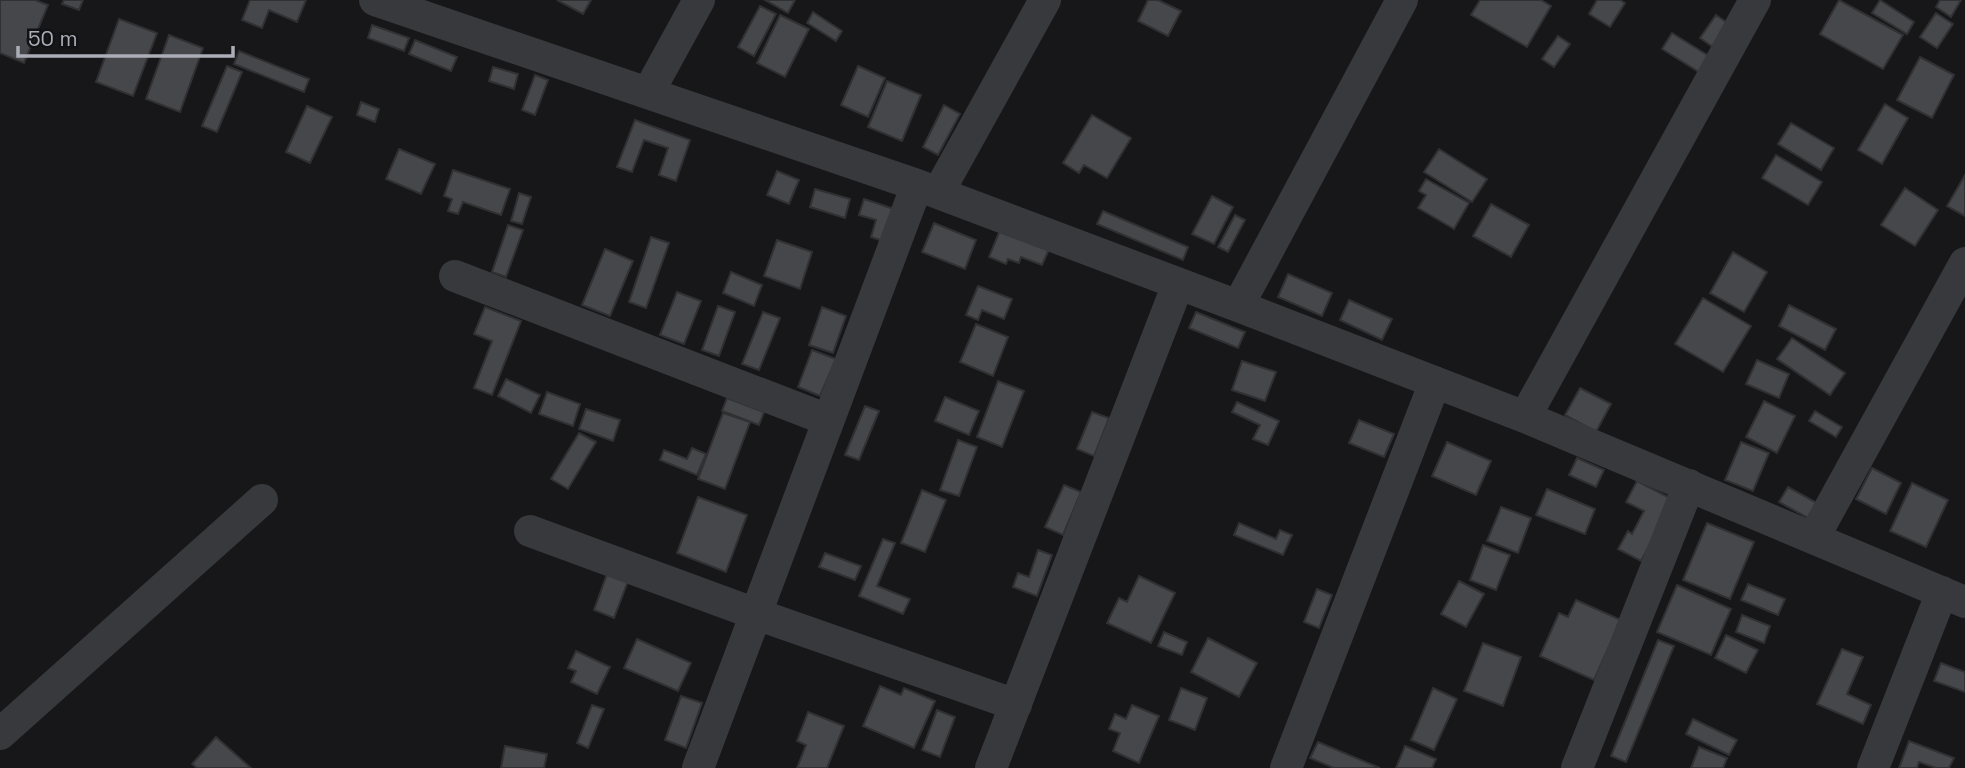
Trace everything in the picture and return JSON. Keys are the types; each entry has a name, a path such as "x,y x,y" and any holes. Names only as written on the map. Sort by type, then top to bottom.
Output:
{"street":[{"path":"375,0 928,189 1238,306 1525,417 1953,597 1873,768"},
{"path":"648,93 699,0"},
{"path":"698,768 828,420 928,189 1045,0"},
{"path":"1238,306 1402,0"},
{"path":"1525,417 1755,0"},
{"path":"1814,537 1965,264"},
{"path":"455,276 828,420"},
{"path":"992,768 1178,284"},
{"path":"1286,768 1435,382"},
{"path":"1577,768 1689,485"},
{"path":"0,734 262,500"},
{"path":"530,531 755,614 1016,705"}],"building":[{"path":"0,0 35,0 48,5 24,63 0,53"},
{"path":"64,0 83,0 79,10 62,4"},
{"path":"250,0 306,0 297,22 269,10 262,28 242,20"},
{"path":"557,0 591,0 583,14"},
{"path":"765,0 795,0 788,13"},
{"path":"1148,0 1158,0 1181,11 1168,36 1138,21"},
{"path":"1480,0 1541,0 1551,6 1527,47 1471,15"},
{"path":"1597,0 1620,0 1625,3 1610,27 1589,14"},
{"path":"1839,0 1903,35 1883,69 1820,34"},
{"path":"1880,0 1914,22 1907,34 1872,13"},
{"path":"1940,0 1961,0 1951,17 1936,7"},
{"path":"760,6 776,14 754,56 738,47"},
{"path":"813,12 842,31 836,41 807,23"},
{"path":"1936,13 1953,24 1937,48 1920,37"},
{"path":"780,15 809,29 785,77 757,63"},
{"path":"1716,15 1729,24 1713,47 1700,38"},
{"path":"119,19 157,33 133,96 96,82"},
{"path":"372,25 409,38 404,51 368,38"},
{"path":"1672,33 1709,56 1699,72 1662,49"},
{"path":"169,35 203,48 180,112 146,99"},
{"path":"1558,36 1570,44 1554,67 1542,59"},
{"path":"415,40 457,57 451,71 409,54"},
{"path":"239,51 309,79 304,92 234,64"},
{"path":"1920,57 1954,75 1932,118 1897,100"},
{"path":"227,66 242,72 217,132 202,126"},
{"path":"858,66 885,78 868,117 841,105"},
{"path":"493,67 518,74 514,89 489,81"},
{"path":"535,75 548,80 535,115 522,110"},
{"path":"887,81 921,95 902,141 868,127"},
{"path":"361,102 379,109 375,122 357,115"},
{"path":"1885,104 1908,118 1882,164 1858,150"},
{"path":"944,105 960,114 938,155 923,147"},
{"path":"307,106 332,117 310,163 286,152"},
{"path":"1092,115 1131,138 1107,178 1084,165 1079,173 1063,163"},
{"path":"635,120 690,140 676,181 659,175 668,148 644,140 632,172 617,167"},
{"path":"1791,123 1834,148 1821,170 1778,144"},
{"path":"399,149 435,164 421,194 386,179"},
{"path":"1439,149 1487,179 1472,202 1424,172"},
{"path":"1776,155 1822,182 1808,205 1762,178"},
{"path":"453,170 510,189 501,215 463,202 458,214 448,211 452,199 444,196"},
{"path":"777,171 799,180 789,204 767,195"},
{"path":"1965,175 1965,216 1947,206"},
{"path":"1426,179 1469,203 1454,229 1418,208 1426,195 1419,191"},
{"path":"1905,188 1938,210 1915,246 1881,225"},
{"path":"815,189 850,199 845,218 810,207"},
{"path":"519,193 531,197 522,224 511,221"},
{"path":"1212,196 1233,207 1214,244 1192,234"},
{"path":"864,199 894,209 883,241 871,237 876,220 859,215"},
{"path":"1491,204 1529,225 1511,257 1473,236"},
{"path":"1103,211 1188,247 1183,260 1097,224"},
{"path":"1235,215 1245,220 1228,252 1218,247"},
{"path":"934,223 976,240 965,269 922,252"},
{"path":"508,225 523,230 506,277 492,272"},
{"path":"1002,225 1051,245 1042,265 1021,257 1019,263 1008,259 1006,264 989,257"},
{"path":"651,237 669,243 646,308 629,302"},
{"path":"777,240 812,252 800,289 764,276"},
{"path":"605,249 633,261 610,316 582,305"},
{"path":"1733,252 1767,272 1744,312 1710,293"},
{"path":"731,272 762,285 754,306 723,293"},
{"path":"1288,274 1332,293 1322,316 1278,297"},
{"path":"978,286 1012,299 1004,319 982,310 978,320 966,315"},
{"path":"677,292 701,301 684,344 660,335"},
{"path":"1703,298 1751,326 1723,372 1675,344"},
{"path":"1349,300 1392,319 1382,340 1340,320"},
{"path":"1789,305 1836,329 1825,350 1779,326"},
{"path":"718,306 735,312 719,356 702,350"},
{"path":"485,307 521,321 492,395 474,388 492,341 474,334"},
{"path":"822,307 846,316 833,353 809,345"},
{"path":"763,312 780,318 759,370 742,364"},
{"path":"1196,312 1245,332 1238,348 1189,328"},
{"path":"976,324 1008,337 993,376 960,362"},
{"path":"1792,338 1845,373 1830,395 1777,359"},
{"path":"812,350 836,359 820,396 798,387"},
{"path":"1757,360 1789,374 1779,398 1746,384"},
{"path":"1242,361 1276,372 1265,401 1232,390"},
{"path":"506,379 540,395 531,413 498,396"},
{"path":"998,381 1024,391 1002,447 977,437"},
{"path":"1580,388 1611,404 1596,432 1565,415"},
{"path":"547,392 580,404 573,426 539,414"},
{"path":"945,397 979,411 969,435 935,421"},
{"path":"727,398 764,412 759,425 722,411"},
{"path":"1764,401 1795,416 1777,453 1746,437"},
{"path":"1237,402 1279,421 1268,445 1253,439 1260,425 1232,412"},
{"path":"865,406 879,411 859,460 845,455"},
{"path":"586,409 620,420 613,441 579,429"},
{"path":"1815,411 1842,427 1836,437 1809,421"},
{"path":"1092,412 1109,418 1094,456 1077,449"},
{"path":"723,413 750,422 725,489 698,479"},
{"path":"1359,420 1394,434 1384,457 1349,443"},
{"path":"579,433 596,442 568,489 551,479"},
{"path":"958,440 977,447 959,496 940,490"},
{"path":"1447,442 1491,461 1476,495 1432,476"},
{"path":"1741,442 1769,453 1753,491 1725,480"},
{"path":"692,448 706,454 697,475 660,460 664,450 687,459"},
{"path":"1577,458 1604,470 1596,487 1569,475"},
{"path":"1872,468 1901,483 1886,514 1856,499"},
{"path":"1637,481 1674,500 1641,561 1618,549 1628,531 1632,534 1644,511 1626,502"},
{"path":"1912,483 1948,500 1926,547 1890,531"},
{"path":"1064,485 1081,492 1063,535 1045,527"},
{"path":"1788,487 1817,503 1808,518 1779,502"},
{"path":"1547,489 1595,509 1585,534 1536,515"},
{"path":"922,490 946,500 925,552 901,543"},
{"path":"698,497 747,515 726,572 677,553"},
{"path":"1501,507 1531,518 1518,553 1487,541"},
{"path":"1239,523 1276,539 1280,530 1292,535 1283,555 1234,535"},
{"path":"1707,523 1754,542 1730,599 1683,580"},
{"path":"883,539 895,543 877,586 910,599 903,614 859,596"},
{"path":"1483,545 1510,555 1496,590 1470,580"},
{"path":"1038,550 1052,555 1037,596 1013,587 1018,573 1029,577"},
{"path":"825,553 861,566 855,580 819,567"},
{"path":"607,574 628,581 614,618 594,610"},
{"path":"1139,576 1175,593 1151,643 1107,623 1119,598 1127,602"},
{"path":"1459,581 1484,594 1466,627 1441,614"},
{"path":"1748,584 1785,599 1778,615 1741,600"},
{"path":"1677,585 1731,609 1711,655 1657,632"},
{"path":"1317,589 1332,595 1319,628 1304,622"},
{"path":"1576,600 1621,620 1594,680 1540,656 1559,613 1568,617"},
{"path":"1742,615 1770,626 1764,643 1736,632"},
{"path":"1164,632 1187,642 1182,655 1158,646"},
{"path":"1726,635 1758,650 1746,673 1715,658"},
{"path":"1208,638 1257,663 1239,697 1191,672"},
{"path":"637,639 691,663 678,691 624,668"},
{"path":"1658,640 1674,646 1626,762 1611,756"},
{"path":"1483,643 1521,657 1503,706 1464,691"},
{"path":"1842,649 1863,657 1847,694 1871,705 1863,724 1817,704"},
{"path":"576,651 610,667 597,694 571,682 576,671 568,668"},
{"path":"1941,663 1965,672 1965,692 1934,681"},
{"path":"880,686 901,695 904,688 935,701 914,748 863,726"},
{"path":"1181,688 1207,698 1195,730 1169,720"},
{"path":"1433,688 1457,699 1434,750 1411,740"},
{"path":"681,696 702,703 686,748 665,740"},
{"path":"592,705 604,709 588,748 577,743"},
{"path":"1132,705 1159,716 1139,763 1113,751 1120,733 1109,729 1115,714 1126,719"},
{"path":"937,710 955,717 940,757 922,750"},
{"path":"808,712 844,726 827,768 797,768 806,745 797,741"},
{"path":"1693,719 1737,740 1729,755 1686,734"},
{"path":"216,737 251,768 197,768 192,764"},
{"path":"1909,741 1954,758 1949,768 1936,768 1919,762 1917,768 1899,768"},
{"path":"1318,742 1380,768 1334,768 1310,758"},
{"path":"505,746 547,754 544,768 501,768"},
{"path":"1405,746 1436,759 1432,768 1396,768"},
{"path":"1699,747 1727,758 1723,768 1691,768"}]}
